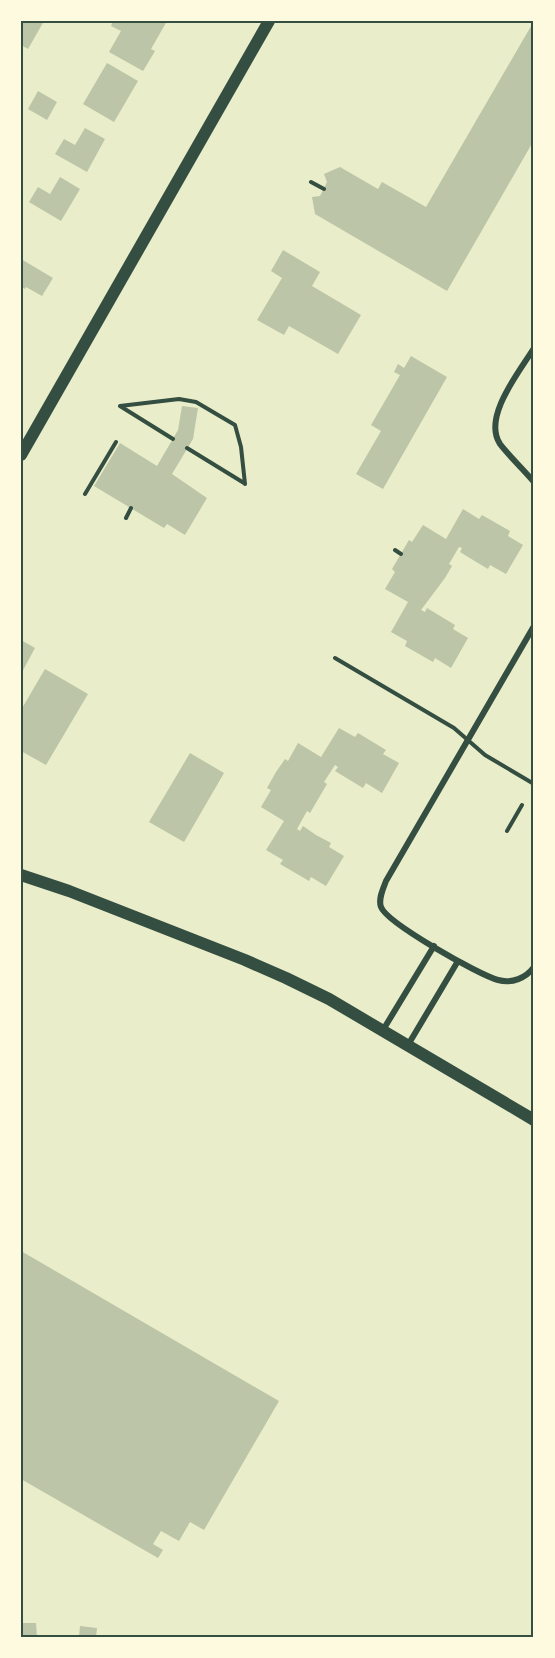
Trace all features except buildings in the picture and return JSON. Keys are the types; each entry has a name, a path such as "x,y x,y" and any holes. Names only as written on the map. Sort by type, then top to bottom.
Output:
{"main road":[{"path":"21,455 269,21"},
{"path":"21,875 69,891 246,960 329,999 534,1120"}],"street":[{"path":"534,348 502,401 496,419 495,433 500,443 534,482"},
{"path":"534,626 386,881 380,906 398,924 458,961 499,981 513,981 529,974 534,967"},
{"path":"382,1031 434,946"},
{"path":"407,1045 458,961"}],"lane":[{"path":"173,439 120,406 179,399 196,402 235,426 241,447 245,484 188,448"},
{"path":"334,658 454,728 485,755 534,784"}],"path":[{"path":"311,182 324,189"},
{"path":"86,494 116,442"},
{"path":"126,518 131,508"},
{"path":"395,550 401,554"},
{"path":"507,831 522,805"}]}
